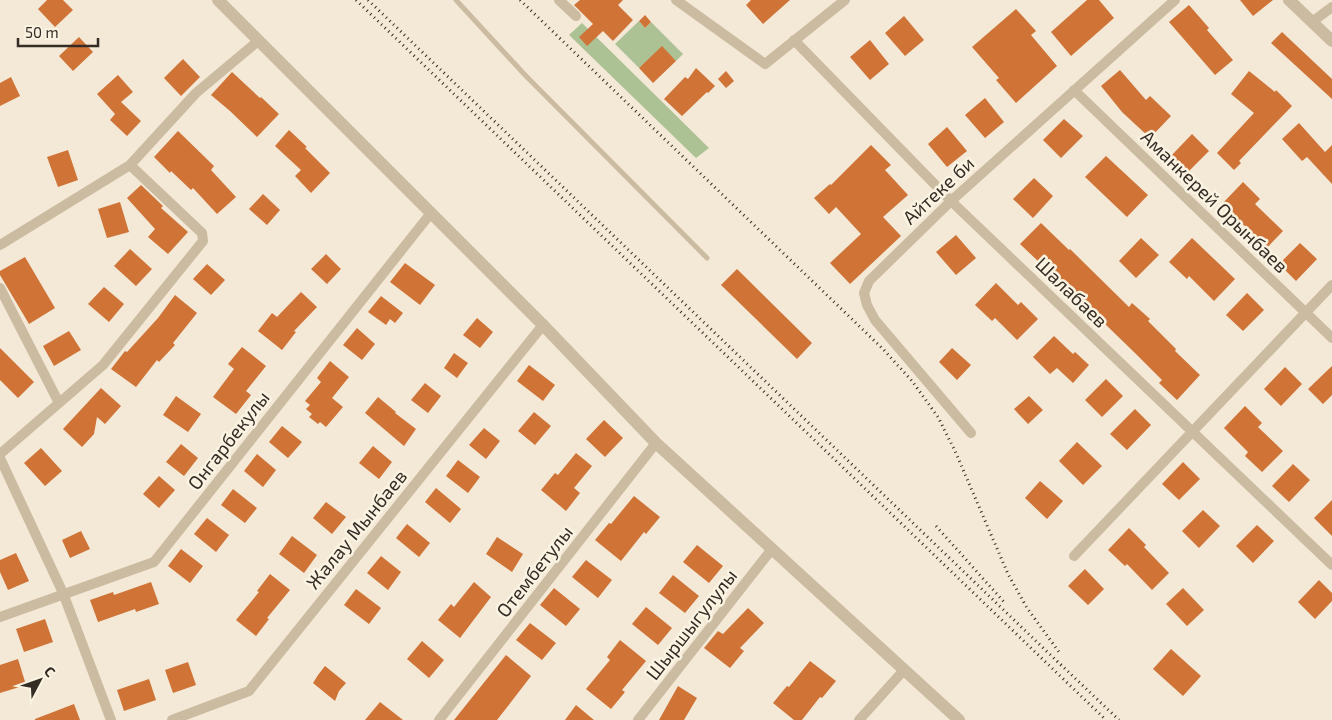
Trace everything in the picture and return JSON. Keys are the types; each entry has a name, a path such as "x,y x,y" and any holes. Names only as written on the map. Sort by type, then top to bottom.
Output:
{"street":[{"path":"218,0 542,325 656,443 959,720"},
{"path":"559,0 576,16"},
{"path":"676,0 765,64 845,0"},
{"name":"Айтеке би","path":"971,433 875,320 867,305 864,293 870,282 951,201 1175,0"},
{"path":"1289,0 1332,40"},
{"path":"1312,22 1332,7"},
{"name":"Шалабаев","path":"794,40 951,201 1332,565"},
{"path":"0,245 130,165 196,93 258,41"},
{"name":"Аманкерей Орынбаев","path":"1074,90 1332,338"},
{"path":"111,720 63,593 0,456 103,365 203,241 202,233 130,165"},
{"name":"Онгарбекулы","path":"0,616 154,562 431,213"},
{"path":"1074,556 1332,285"},
{"path":"0,288 59,403"},
{"name":"Жалау Мынбаев","path":"172,720 249,690 542,325"},
{"name":"Отембетулы","path":"439,720 656,443"},
{"name":"Шыршыгулулы","path":"638,720 772,549"},
{"path":"859,720 904,670"}],"lane":[{"path":"456,0 525,75 707,258"}],"green space":[{"path":"639,21 645,28 651,22 683,54 676,61 662,47 639,68 615,44"},
{"path":"582,23 709,148 696,158 569,35"}],"building":[{"path":"47,0 63,0 73,10 55,27 38,9"},
{"path":"580,0 623,0 618,5 633,20 613,41 603,31 587,46 579,37 593,24 574,5"},
{"path":"751,0 790,0 763,24 746,5"},
{"path":"1087,0 1099,0 1114,18 1071,56 1051,32"},
{"path":"1240,0 1273,0 1253,16"},
{"path":"1189,5 1209,28 1207,30 1233,60 1215,75 1169,22"},
{"path":"1016,9 1036,31 1031,35 1057,66 1016,103 996,80 999,78 972,47"},
{"path":"645,15 651,22 645,28 639,21"},
{"path":"904,16 924,40 905,56 885,33"},
{"path":"1282,32 1332,79 1332,99 1271,43"},
{"path":"79,37 93,52 73,71 59,56"},
{"path":"870,40 889,64 870,80 850,57"},
{"path":"662,46 676,61 653,83 639,68"},
{"path":"183,59 200,77 181,96 164,78"},
{"path":"696,68 715,86 682,116 664,99 685,77 688,79"},
{"path":"1120,70 1146,100 1150,96 1171,116 1150,138 1122,112 1101,86"},
{"path":"726,71 734,81 726,88 718,79"},
{"path":"1249,71 1275,92 1276,90 1292,106 1239,161 1241,163 1234,170 1217,153 1254,113 1231,94"},
{"path":"232,72 279,114 257,137 211,95"},
{"path":"118,75 133,92 121,102 141,121 127,136 110,120 115,114 97,94"},
{"path":"11,77 20,96 0,106 0,83"},
{"path":"985,98 1004,122 985,138 965,115"},
{"path":"1064,119 1083,136 1061,158 1043,140"},
{"path":"1299,123 1325,152 1332,145 1332,184 1307,157 1302,161 1282,139"},
{"path":"947,127 967,151 947,167 928,144"},
{"path":"289,130 330,173 311,193 295,176 301,170 275,146"},
{"path":"178,131 214,166 211,170 236,197 217,214 193,188 191,190 154,157"},
{"path":"1192,134 1209,151 1188,172 1171,156"},
{"path":"871,145 891,165 885,170 908,195 883,217 901,236 850,284 830,263 861,234 836,207 829,214 814,198 831,185"},
{"path":"68,150 78,180 58,187 47,157"},
{"path":"1106,156 1148,195 1127,217 1085,177"},
{"path":"1034,178 1053,196 1033,218 1013,199"},
{"path":"1243,182 1260,199 1255,204 1283,231 1262,253 1245,236 1250,231 1222,204"},
{"path":"141,185 163,206 161,208 188,232 168,254 148,237 155,229 127,198"},
{"path":"263,194 280,210 267,225 249,209"},
{"path":"120,202 129,232 107,238 98,209"},
{"path":"1041,223 1129,307 1132,303 1150,319 1148,321 1200,375 1177,400 1159,383 1162,380 1135,353 1020,244"},
{"path":"956,235 976,258 956,275 936,252"},
{"path":"1141,238 1159,255 1136,278 1119,261"},
{"path":"1192,238 1235,279 1214,301 1189,276 1187,279 1169,262"},
{"path":"1300,243 1317,259 1296,281 1279,264"},
{"path":"130,249 152,269 136,286 114,266"},
{"path":"326,254 341,269 327,284 311,269"},
{"path":"25,257 55,308 29,324 0,275 0,271"},
{"path":"405,263 435,285 420,305 390,282"},
{"path":"207,264 225,280 211,295 193,279"},
{"path":"737,269 812,343 797,359 721,285"},
{"path":"996,283 1018,305 1021,302 1038,319 1017,340 995,318 992,321 975,305"},
{"path":"104,287 124,304 109,322 88,304"},
{"path":"301,292 317,307 294,331 296,332 282,350 258,331 272,313 277,317"},
{"path":"1247,293 1264,310 1243,331 1226,315"},
{"path":"175,295 197,313 173,343 175,345 159,362 157,360 136,387 111,369 125,351 127,352 158,318"},
{"path":"381,296 403,313 395,323 390,319 386,325 368,312"},
{"path":"477,318 493,332 480,348 463,335"},
{"path":"357,328 375,344 362,360 343,345"},
{"path":"69,331 81,350 54,366 43,346"},
{"path":"1054,336 1073,354 1075,352 1089,365 1073,383 1057,368 1050,374 1033,357"},
{"path":"242,347 266,366 246,391 251,395 236,414 213,397 234,369 228,364"},
{"path":"0,348 34,382 18,398 0,380"},
{"path":"952,348 971,365 957,380 939,362"},
{"path":"454,353 468,363 457,378 444,368"},
{"path":"330,361 349,377 332,398 343,407 326,427 309,417 312,414 306,409 310,405 305,401 321,382 317,378"},
{"path":"529,365 555,385 543,401 517,381"},
{"path":"1332,366 1332,395 1323,404 1308,389"},
{"path":"1285,367 1302,384 1281,406 1264,389"},
{"path":"1106,379 1123,396 1102,417 1085,400"},
{"path":"425,383 441,396 428,413 411,400"},
{"path":"101,388 121,406 105,424 97,417 94,434 82,447 63,429"},
{"path":"176,396 201,414 188,432 163,415"},
{"path":"1029,396 1043,410 1028,424 1014,409"},
{"path":"378,397 416,429 404,446 365,413"},
{"path":"1245,406 1262,423 1258,427 1283,451 1262,472 1245,456 1248,452 1224,428"},
{"path":"1135,409 1151,425 1127,450 1110,434"},
{"path":"534,412 551,426 535,445 518,431"},
{"path":"604,420 623,438 605,457 586,439"},
{"path":"282,426 302,442 288,458 269,442"},
{"path":"484,428 500,441 486,459 469,445"},
{"path":"1077,442 1102,466 1083,485 1059,461"},
{"path":"181,444 198,458 184,476 166,462"},
{"path":"373,446 392,462 379,479 359,463"},
{"path":"41,448 62,471 45,486 24,463"},
{"path":"576,453 592,466 574,488 580,493 566,511 541,490 555,473 558,475"},
{"path":"257,454 276,470 263,487 244,471"},
{"path":"458,460 480,477 468,493 446,476"},
{"path":"1183,462 1200,479 1179,500 1162,484"},
{"path":"1293,464 1310,480 1289,502 1272,486"},
{"path":"159,476 175,490 159,508 143,494"},
{"path":"1040,481 1063,501 1047,519 1025,498"},
{"path":"436,488 461,509 450,523 425,502"},
{"path":"233,489 257,508 245,523 221,505"},
{"path":"634,496 660,517 646,534 644,532 621,561 595,540"},
{"path":"1332,500 1332,536 1314,518"},
{"path":"326,502 346,517 332,534 313,518"},
{"path":"1203,510 1220,526 1199,548 1182,531"},
{"path":"207,518 229,535 216,552 194,534"},
{"path":"407,524 430,543 419,557 396,538"},
{"path":"1257,525 1274,541 1253,563 1236,546"},
{"path":"1129,528 1169,573 1152,590 1127,564 1125,566 1108,550"},
{"path":"81,531 90,549 70,558 62,540"},
{"path":"292,536 317,555 304,573 279,554"},
{"path":"497,537 523,554 512,572 486,554"},
{"path":"697,545 723,566 709,583 683,562"},
{"path":"181,549 203,566 190,583 168,566"},
{"path":"16,553 29,581 8,590 0,572 0,560"},
{"path":"381,556 401,572 388,590 367,573"},
{"path":"586,560 612,580 598,598 572,577"},
{"path":"1085,569 1104,589 1088,605 1068,586"},
{"path":"270,574 290,590 267,618 269,619 256,636 236,620 259,592 257,591"},
{"path":"673,575 699,596 685,613 659,593"},
{"path":"1319,580 1332,593 1332,601 1315,619 1298,602"},
{"path":"151,582 159,604 136,612 135,609 98,622 90,600 113,592 114,595"},
{"path":"474,582 491,597 460,638 438,620 451,604 454,607"},
{"path":"554,588 580,609 566,626 540,605"},
{"path":"1183,588 1204,610 1187,626 1166,604"},
{"path":"356,589 381,608 369,624 344,605"},
{"path":"646,607 672,628 658,645 632,624"},
{"path":"748,608 764,623 740,648 744,651 730,668 704,648 718,631 723,634"},
{"path":"45,619 53,642 24,652 16,629"},
{"path":"530,623 556,643 542,660 516,640"},
{"path":"620,640 646,661 622,690 625,692 611,709 586,689 610,660 607,657"},
{"path":"422,641 444,660 429,678 407,659"},
{"path":"1171,649 1201,676 1183,696 1153,669"},
{"path":"506,655 531,676 497,720 454,720"},
{"path":"18,659 26,685 0,693 0,665"},
{"path":"810,661 836,681 822,698 820,697 802,720 794,720 773,703"},
{"path":"188,662 196,685 173,693 165,670"},
{"path":"325,666 346,683 339,691 335,701 313,683"},
{"path":"149,679 156,700 124,711 117,690"},
{"path":"678,686 697,698 684,720 659,720"},
{"path":"380,702 403,720 365,720"},
{"path":"74,704 80,720 35,720 35,719"},
{"path":"576,705 594,720 565,720"}],"railway":[{"path":"356,0 1106,720"},
{"path":"368,0 1062,666"},
{"path":"520,0 883,349 912,381 938,417 955,451 1008,574 1027,608 1059,652"},
{"path":"936,526 1004,602"},
{"path":"1057,661 1119,720"}]}
